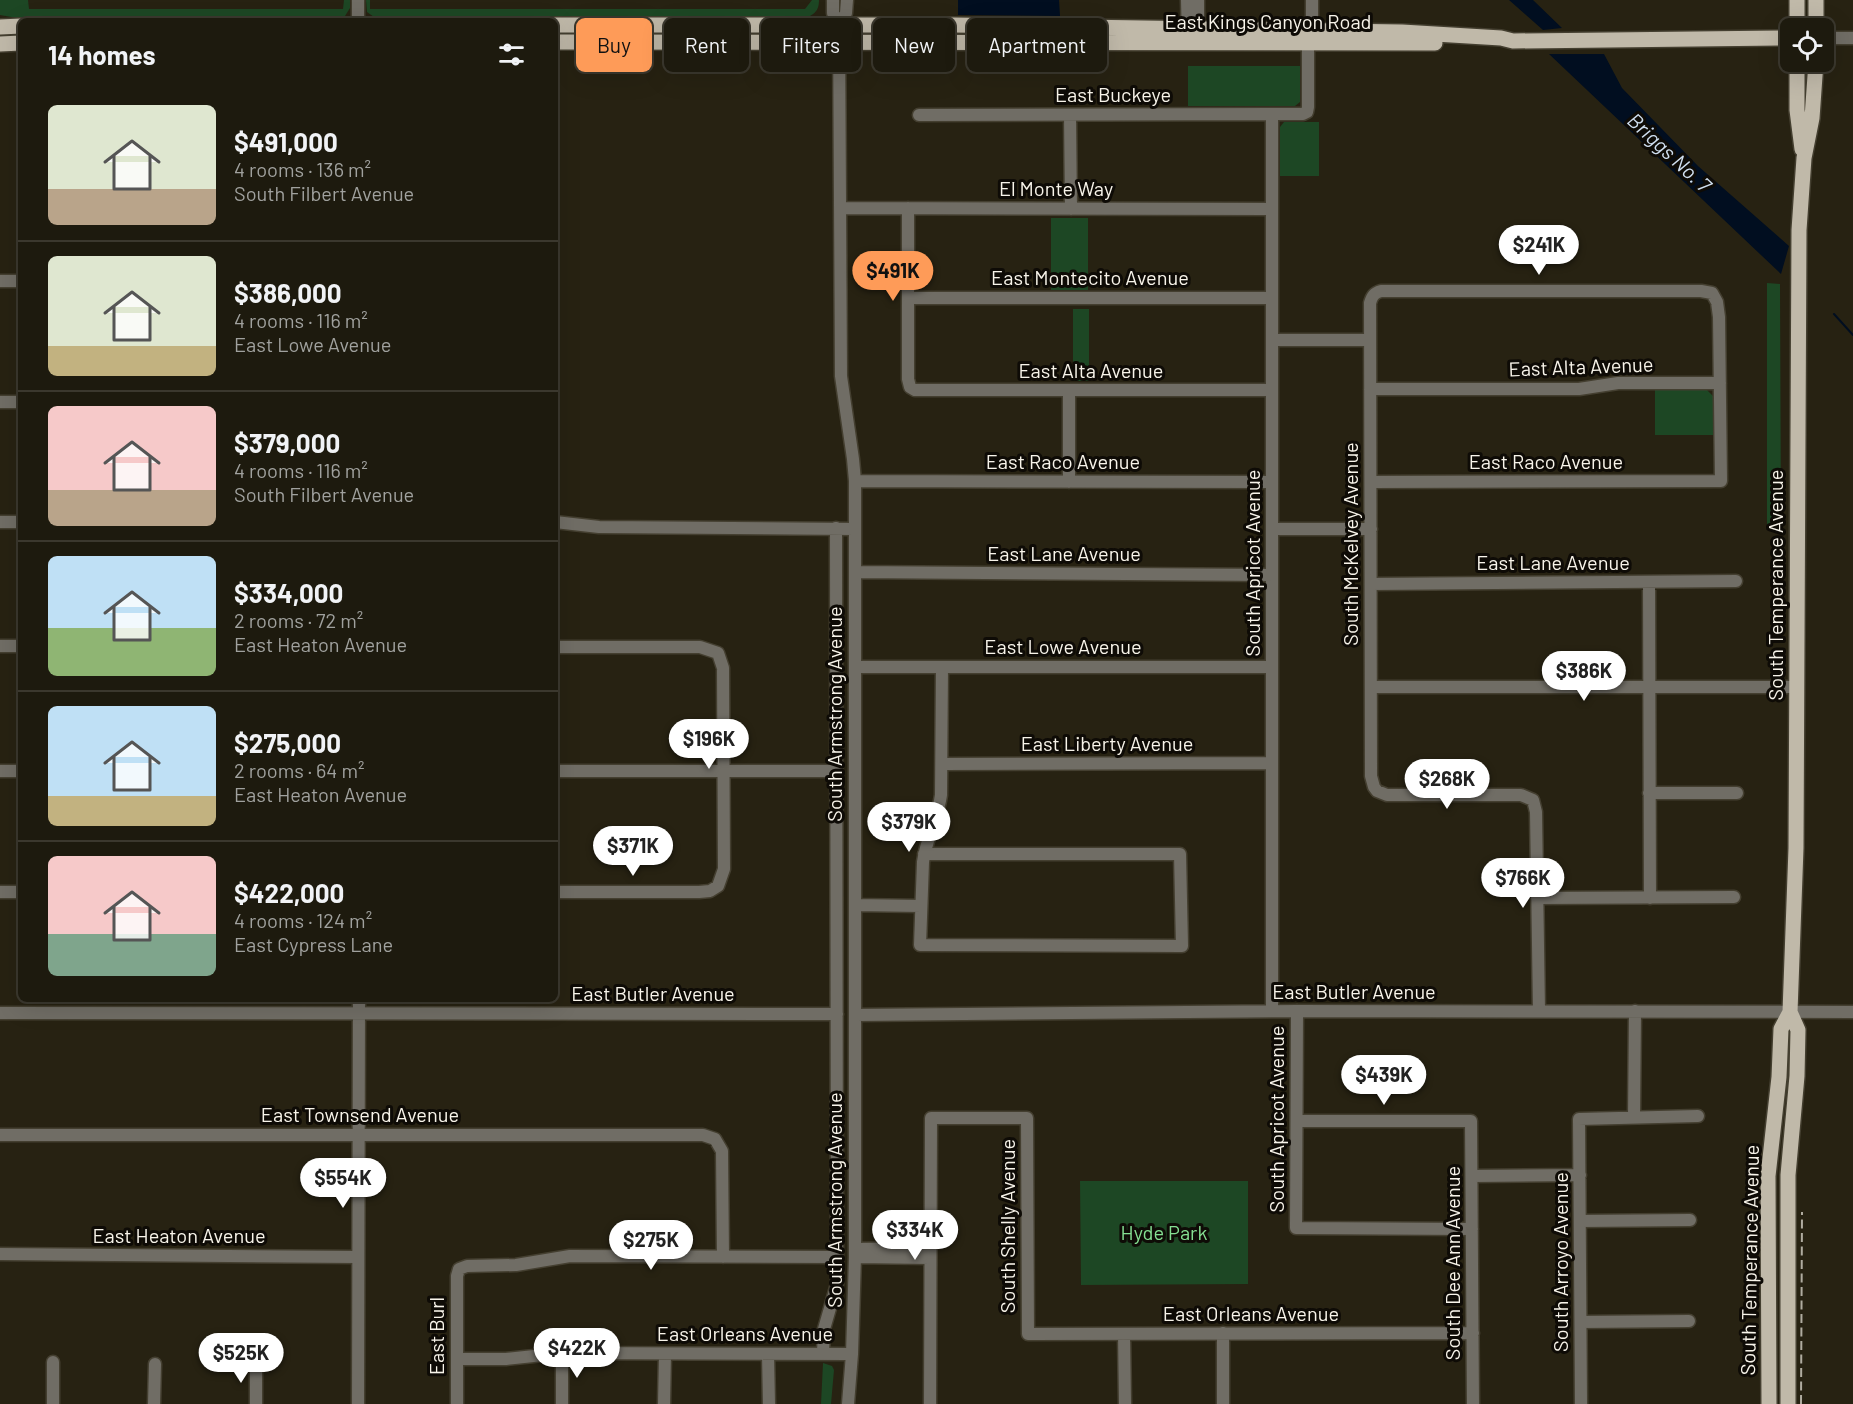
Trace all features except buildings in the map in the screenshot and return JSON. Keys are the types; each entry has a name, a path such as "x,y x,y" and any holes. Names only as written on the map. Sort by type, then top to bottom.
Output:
{"main road":[{"path":"1797,0 1797,18"},
{"path":"1816,0 1816,18"},
{"name":"East Kings Canyon Road","path":"558,25 761,26"},
{"name":"East Kings Canyon Road","path":"861,26 954,25 1193,37"},
{"path":"0,27 18,26"},
{"name":"East Kings Canyon Road","path":"1310,37 1356,38 1384,32 1501,38 1513,41"},
{"name":"East Kings Canyon Road","path":"861,42 1310,37 1501,44 1513,41 1780,38"},
{"name":"East Kings Canyon Road","path":"558,42 761,42"},
{"path":"0,44 18,43"},
{"name":"South Temperance Avenue","path":"1797,72 1797,110 1804,158"},
{"name":"South Temperance Avenue","path":"1769,1404 1768,1176 1779,1077 1781,1029 1790,1012 1796,848 1799,230 1804,158 1812,118 1815,72"},
{"name":"South Temperance Avenue","path":"1788,1404 1788,1175 1797,1076 1798,1030 1790,1012"}],"street":[{"path":"358,0 358,18"},
{"path":"833,0 835,18"},
{"path":"843,18 847,0"},
{"path":"1187,0 1193,37"},
{"path":"1193,37 1198,0"},
{"path":"1310,37 1312,0"},
{"name":"East Buckeye","path":"919,115 1303,114 1307,112 1310,37"},
{"path":"1834,38 1853,38"},
{"name":"South Armstrong Avenue","path":"840,72 841,376 855,481 855,1253 848,1404"},
{"path":"1070,115 1071,209"},
{"name":"South Apricot Avenue","path":"1272,115 1272,1011"},
{"name":"El Monte Way","path":"840,208 1272,209"},
{"path":"908,208 908,298"},
{"path":"0,281 18,281"},
{"name":"South McKelvey Avenue","path":"1537,898 1536,812 1533,801 1521,795 1387,795 1377,791 1374,787 1371,776 1370,303 1373,295 1381,291 1701,291 1712,293 1717,302 1719,317 1720,383"},
{"name":"East Montecito Avenue","path":"908,298 1272,298"},
{"name":"East Alta Avenue","path":"908,298 908,379 910,387 921,390 1272,390"},
{"path":"1272,340 1370,340"},
{"name":"East Alta Avenue","path":"1371,389 1579,389 1618,383 1720,383"},
{"name":"East Raco Avenue","path":"1371,482 1721,481 1720,383"},
{"path":"1069,391 1069,482"},
{"path":"0,402 18,402"},
{"name":"East Raco Avenue","path":"855,481 1272,482"},
{"path":"0,522 18,522"},
{"path":"558,522 598,527 855,529"},
{"name":"South Armstrong Avenue","path":"823,1354 824,1329 837,1290 836,528"},
{"path":"1272,529 1371,529"},
{"name":"East Lane Avenue","path":"855,572 1272,575"},
{"name":"East Lane Avenue","path":"1371,584 1736,581"},
{"path":"1649,582 1650,898"},
{"path":"0,646 18,646"},
{"path":"558,647 700,647 718,653 723,668 724,771 724,869 718,886 710,891 699,892 558,892"},
{"name":"East Lowe Avenue","path":"855,667 1272,667"},
{"path":"924,854 1180,854 1182,946 920,945 924,854 940,804 942,667"},
{"path":"1371,687 1797,687"},
{"name":"East Liberty Avenue","path":"942,764 1272,763"},
{"path":"0,771 18,771"},
{"path":"558,771 836,771"},
{"path":"1650,793 1737,793"},
{"path":"0,892 18,892"},
{"path":"1539,1011 1537,898 1734,897"},
{"path":"855,905 921,906"},
{"path":"358,1404 359,1002"},
{"name":"East Butler Avenue","path":"855,1015 1272,1011 1853,1012"},
{"name":"South Apricot Avenue","path":"1297,1011 1296,1228 1472,1229"},
{"path":"1635,1011 1634,1118 1698,1116"},
{"name":"East Butler Avenue","path":"0,1013 837,1014"},
{"name":"South Shelly Avenue","path":"930,1253 931,1118 1027,1118 1028,1334"},
{"name":"South Arroyo Avenue","path":"1581,1404 1580,1119 1634,1118"},
{"name":"South Dee Ann Avenue","path":"1297,1121 1472,1121 1473,1404"},
{"name":"East Townsend Avenue","path":"0,1135 703,1135 715,1139 723,1156 723,1257"},
{"path":"1472,1176 1580,1175"},
{"path":"1580,1221 1690,1220"},
{"path":"855,1253 930,1253 930,1404"},
{"name":"East Heaton Avenue","path":"0,1254 357,1257"},
{"name":"East Burl","path":"457,1404 457,1276 459,1269 467,1266 525,1264 570,1256 723,1257"},
{"path":"723,1257 837,1257"},
{"path":"1581,1322 1689,1321"},
{"name":"East Orleans Avenue","path":"1028,1334 1473,1333"},
{"path":"1124,1334 1125,1404"},
{"path":"1223,1334 1223,1404"},
{"path":"562,1353 562,1404"},
{"name":"East Orleans Avenue","path":"457,1359 514,1358 562,1353 852,1354"},
{"path":"664,1404 665,1354"},
{"path":"768,1354 769,1404"},
{"path":"53,1362 53,1404"},
{"path":"154,1404 155,1364"},
{"path":"256,1365 256,1404"}],"green space":[{"path":"0,0 28,0 29,9 343,9 344,0 350,0 350,8 345,16 339,17 17,18 0,15"},
{"path":"366,0 370,0 370,9 805,9 812,0 819,0 819,5 810,16 374,17 367,12"},
{"path":"1188,66 1300,66 1300,102 1295,106 1188,106"},
{"path":"1284,122 1319,122 1319,176 1280,176 1280,127"},
{"path":"1051,218 1088,218 1088,290 1051,290"},
{"path":"1767,283 1780,284 1781,526 1767,526"},
{"path":"1073,309 1089,309 1089,381 1073,381"},
{"path":"1655,390 1707,390 1714,397 1714,435 1655,435"},
{"name":"Hyde Park","path":"1080,1181 1248,1181 1248,1284 1081,1285"},
{"path":"823,1363 832,1366 834,1370 831,1404 821,1404"}],"water":[{"path":"958,0 1059,0 1060,16 958,15"},
{"path":"1509,0 1533,0 1562,28 1543,30"},
{"path":"1549,54 1604,54 1622,88 1698,166 1789,246 1781,274"}],"waterway":[{"name":"Briggs No. 7","path":"1834,314 1853,335"}],"railway":[{"path":"1801,1404 1802,1212"}]}
